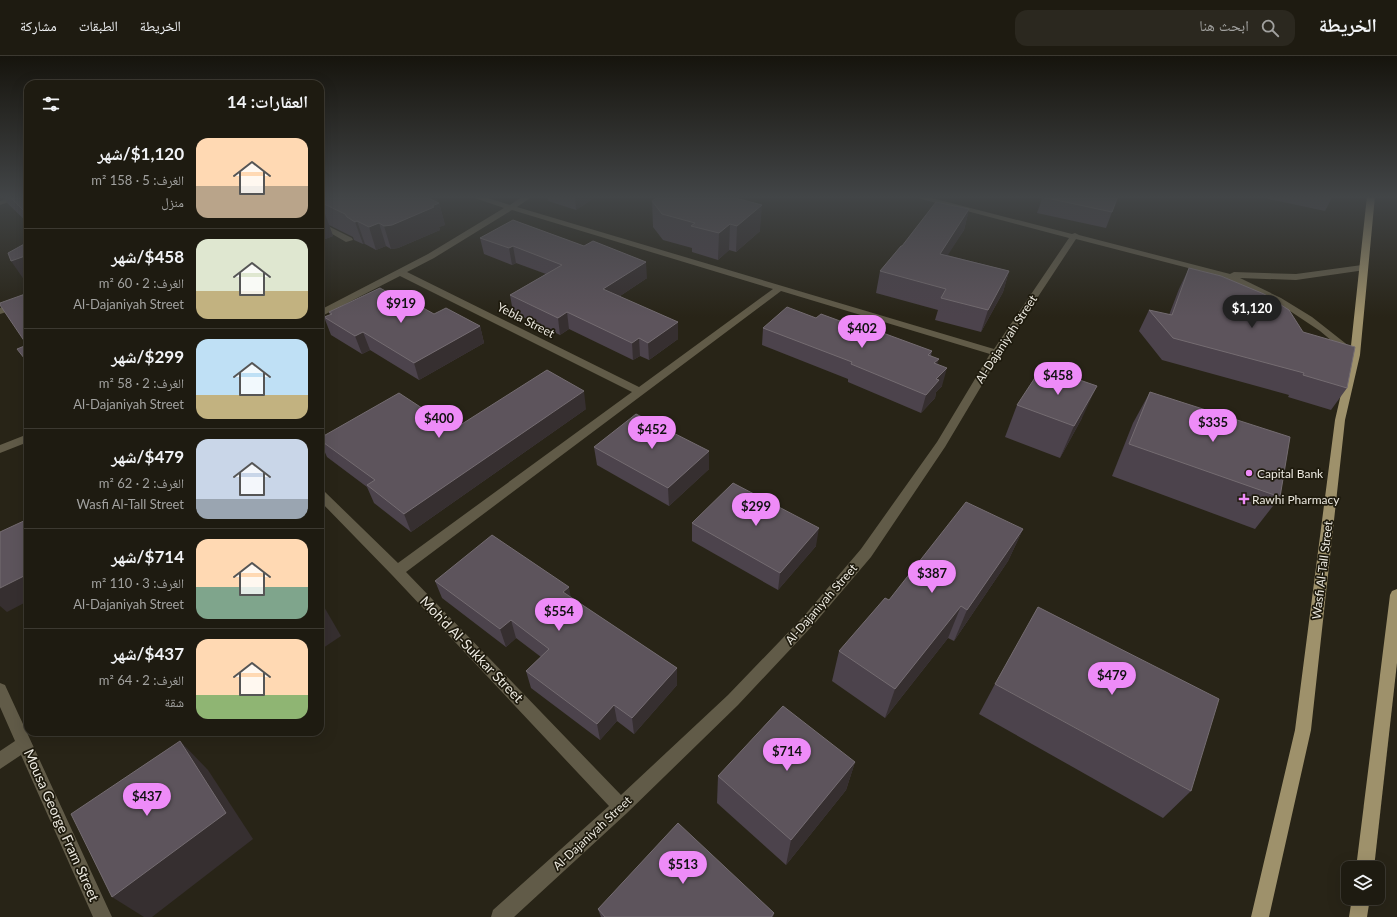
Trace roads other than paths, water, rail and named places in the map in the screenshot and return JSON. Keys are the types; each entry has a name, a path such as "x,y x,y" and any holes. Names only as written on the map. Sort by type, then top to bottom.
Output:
{"main road":[{"name":"Wasfi Al-Tall Street","path":"1260,917 1303,730 1340,420 1356,355 1362,268 1366,236"},
{"path":"1365,861 1380,751 1397,595"},
{"path":"1358,917 1360,905"}],"street":[{"path":"342,236 349,240"},
{"path":"324,312 402,273 463,236"},
{"path":"609,236 996,353"},
{"name":"Al-Dajaniyah Street","path":"500,917 621,806 733,700 809,620 866,553 941,444 996,353 1074,236"},
{"path":"1079,236 1226,275 1269,294 1302,312 1356,355"},
{"path":"1226,275 1296,277 1362,268"},
{"name":"Yebla Street","path":"402,273 638,391"},
{"path":"397,571 638,391 780,288"},
{"path":"0,311 24,303"},
{"path":"0,449 24,440"},
{"name":"Moh'd Al-Sukkar Street","path":"324,498 397,571 621,806"},
{"name":"Mousa George Fram Street","path":"0,690 103,917"},
{"path":"0,761 25,743"}],"place":[{"name":"Capital Bank","path":"1249,473"},
{"name":"Rawhi Pharmacy","path":"1244,499"}]}
